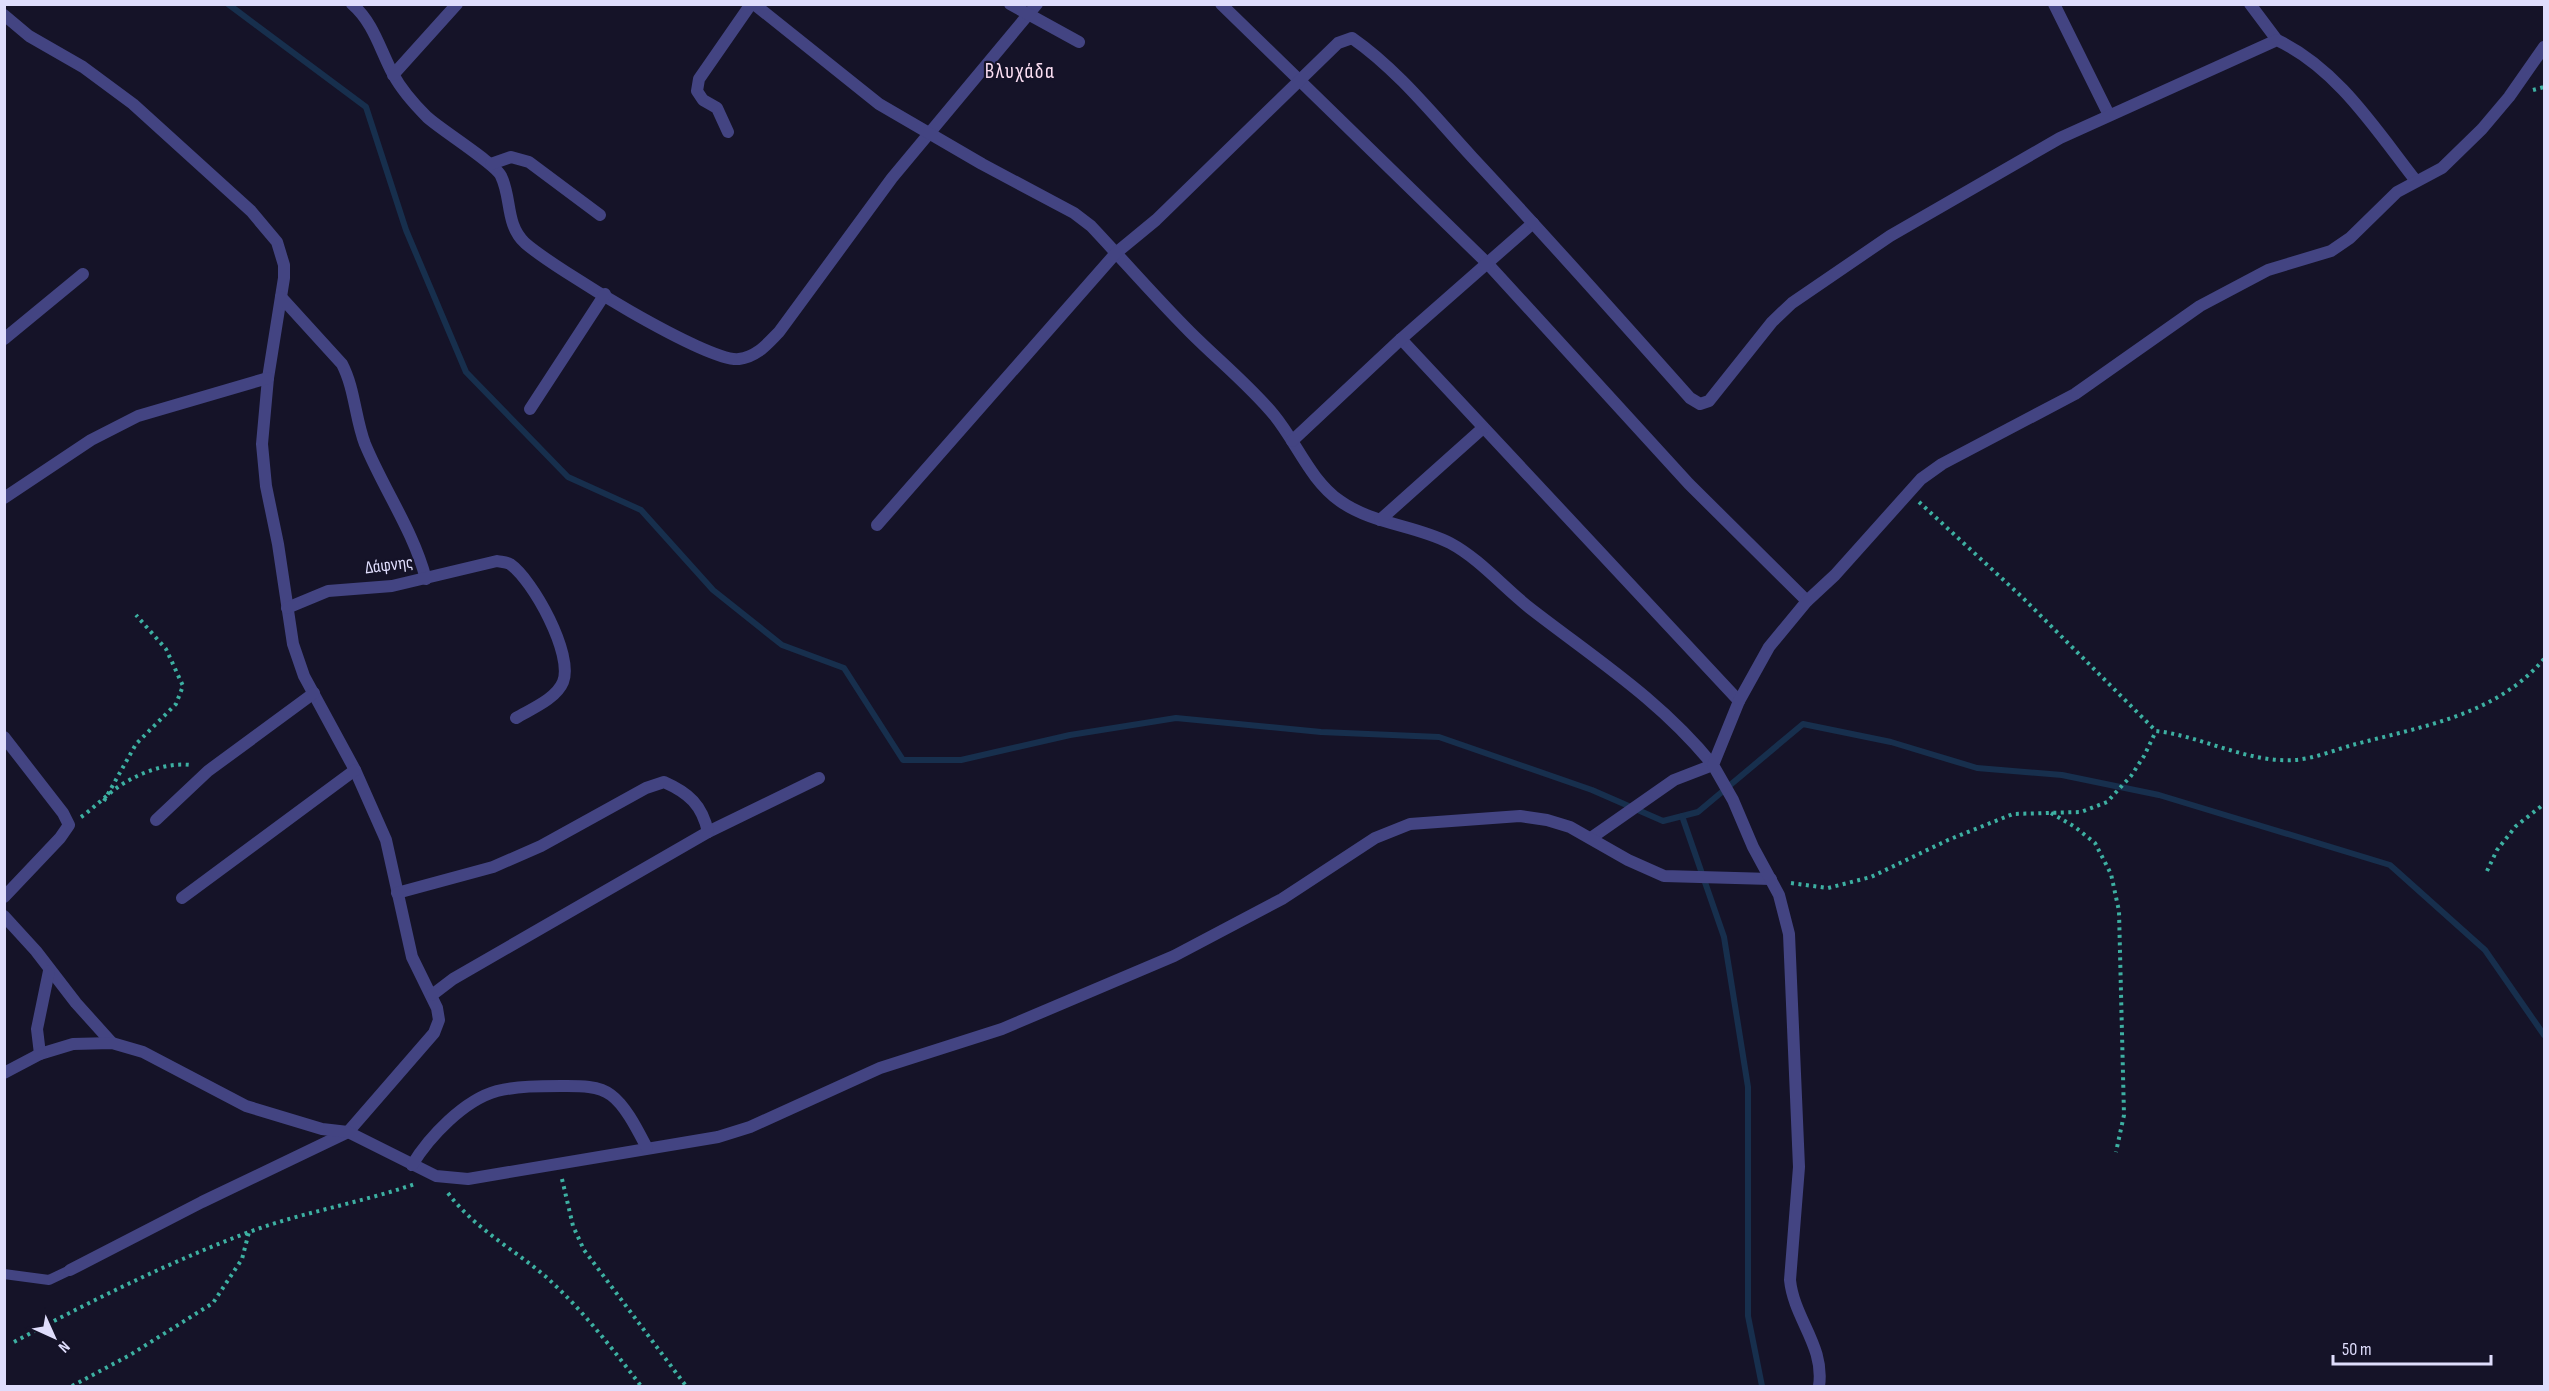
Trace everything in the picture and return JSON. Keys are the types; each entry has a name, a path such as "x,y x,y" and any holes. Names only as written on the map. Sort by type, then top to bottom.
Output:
{"street":[{"path":"352,4 367,21 382,46 393,75 427,117 491,164 501,176 511,221 525,242 604,294 716,356 739,359 757,354 779,332 892,178 1037,4"},
{"path":"393,75 457,4"},
{"path":"728,132 717,108 703,100 697,91 699,79 753,4 853,85 982,164 1074,213 1091,226 1191,333 1260,399 1292,441 1301,458 1338,500 1380,520 1419,530 1451,543 1473,558 1530,608 1666,713 1713,765 1733,800 1771,879 1783,908 1789,934 1794,1006 1799,1167 1790,1281 1792,1297 1819,1359 1818,1386"},
{"path":"1010,4 1026,16 1079,42"},
{"path":"1221,4 1297,81 1487,263 1689,484 1807,601"},
{"path":"2054,4 2109,115"},
{"path":"2250,4 2277,40 2302,54 2346,93 2416,181"},
{"path":"4,15 29,36 83,67 133,104 270,230 281,254 284,278 268,378 263,426 263,464 293,644 304,676 355,770 386,840 393,863 397,893 412,957 432,995 439,1020 434,1033 348,1132 202,1202 70,1270"},
{"path":"876,525 1116,253 1156,220 1338,43 1352,38 1410,90 1690,398 1704,404 1709,402 1772,322 1792,303 1890,236 1985,179 2060,138 2277,40"},
{"path":"1591,838 1674,780 1713,765 1739,700 1770,647 1807,601 1870,537 1907,492 1942,464 2075,394 2200,306 2268,270 2331,251 2350,238 2397,192 2442,168 2482,129 2510,98 2544,47"},
{"path":"491,164 511,157 529,162 600,215"},
{"path":"1292,441 1401,339 1533,223"},
{"path":"4,339 83,274"},
{"path":"530,409 604,294"},
{"path":"281,297 342,364 348,376 363,440 408,529 419,554 426,579"},
{"path":"1401,339 1739,700"},
{"path":"4,498 91,440 138,416 268,378"},
{"path":"1380,520 1483,428"},
{"name":"Δάφνης","path":"287,608 328,591 392,586 497,561 508,563 528,585 551,625 562,650 566,670 562,685 551,696 516,718"},
{"path":"156,820 208,771 314,693"},
{"path":"4,737 63,813 69,825 60,838 4,897"},
{"path":"182,898 355,770"},
{"path":"432,995 453,979 708,832 819,778"},
{"path":"397,893 493,867 522,855 646,788 664,782 680,788 696,801 704,815 708,832"},
{"path":"4,1073 40,1054 73,1044 112,1043 143,1052 246,1106 322,1129 348,1132 436,1176 468,1179 718,1137 750,1127 880,1068 965,1042 1054,1008 1214,937 1282,899 1392,830 1410,824 1450,819 1520,816 1559,823 1591,838 1628,860 1664,876 1771,879"},
{"path":"4,916 112,1043"},
{"path":"40,1054 37,1029 49,971"},
{"path":"412,1165 426,1143 472,1103 495,1092 526,1086 596,1088 611,1095 638,1131 647,1148"}],"lane":[{"path":"4,1274 50,1280 70,1270"}],"path":[{"path":"1907,492 2022,597 2156,731 2181,734 2263,757 2295,760 2453,719 2508,692 2532,673 2544,659"},
{"path":"104,801 136,744 176,704 183,686 166,649 136,615"},
{"path":"1771,879 1828,888 1871,877 1948,840 2013,814 2080,812 2106,802 2131,776 2156,731"},
{"path":"69,825 104,801 118,787 166,765 187,765 208,771"},
{"path":"2487,871 2497,850 2516,826 2544,804"},
{"path":"2051,813 2075,827 2095,843 2111,874 2119,911 2124,1115 2116,1152"},
{"path":"559,1164 573,1226 584,1250 686,1386"},
{"path":"14,1342 148,1273 249,1232 385,1194 436,1176 461,1210 546,1277 586,1318 641,1386"},
{"path":"72,1386 155,1340 213,1303 242,1259 249,1232"}],"waterway":[{"path":"228,4 366,107 406,230 466,372 568,477 641,510 713,590 782,645 844,668 903,760 961,760 1070,735 1176,718 1321,732 1439,737 1592,790 1663,821 1698,812 1803,724 1891,742 1977,768 2062,775 2159,795 2390,865 2485,950 2544,1035"},
{"path":"1682,816 1724,937 1748,1087 1748,1316 1762,1386"}],"district":[{"name":"Βλυχάδα","path":"1020,71"}]}
